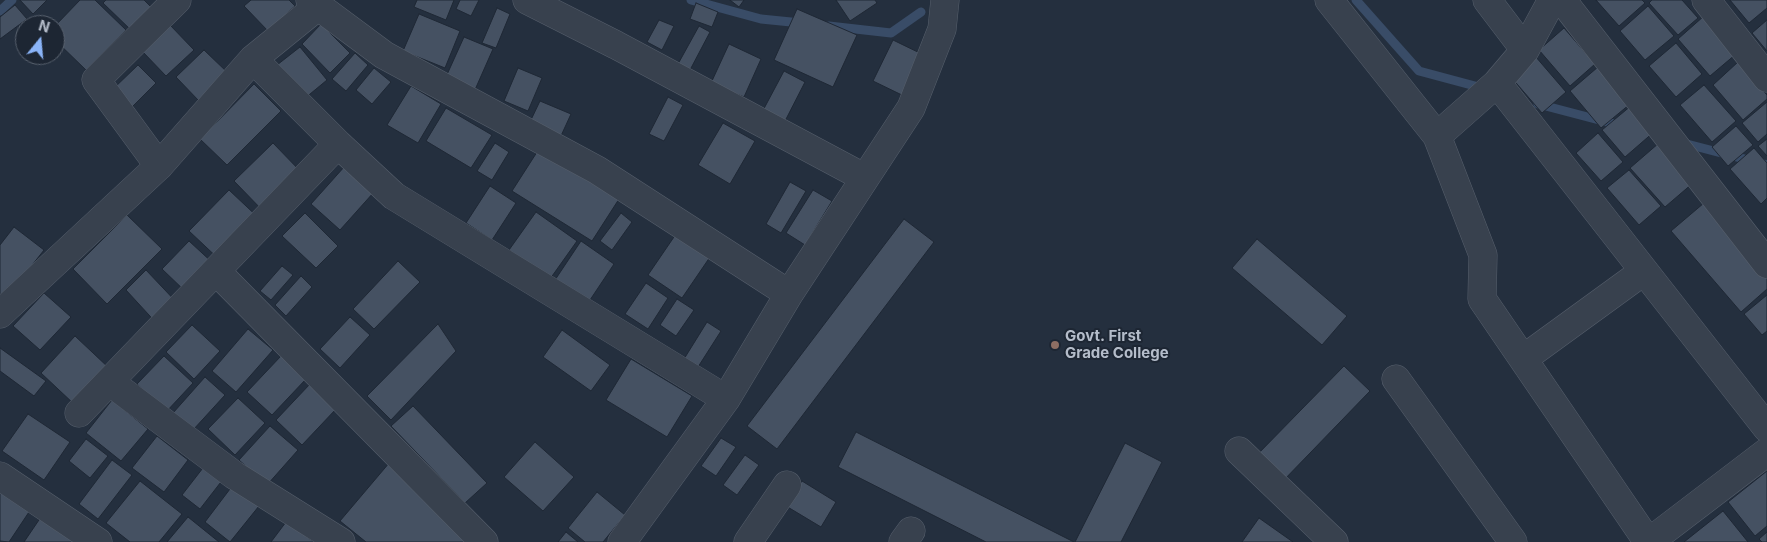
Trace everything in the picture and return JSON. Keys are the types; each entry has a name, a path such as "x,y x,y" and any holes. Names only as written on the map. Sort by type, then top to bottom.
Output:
{"street":[{"path":"159,166 96,80 177,0"},
{"path":"527,0 616,45 865,178"},
{"path":"622,542 726,399 789,294 911,108 942,29 945,0"},
{"path":"1329,0 1437,136 1482,255 1482,299 1648,542 1767,452"},
{"path":"1487,0 1525,50"},
{"path":"1437,136 1490,89 1525,50 1552,0"},
{"path":"1562,0 1767,264"},
{"path":"1706,0 1767,78"},
{"path":"0,314 159,166 253,59 314,4 384,55 597,170 789,294"},
{"path":"253,59 338,144 394,196 726,399"},
{"path":"1490,89 1644,271 1767,428"},
{"path":"79,413 217,272 338,144"},
{"path":"1523,359 1644,271"},
{"path":"217,272 484,542"},
{"path":"1396,379 1512,542"},
{"path":"110,382 234,475 341,542"},
{"path":"1239,451 1334,542"},
{"path":"0,476 98,542"},
{"path":"748,542 787,485"}],"building":[{"path":"20,0 47,0 33,14"},
{"path":"80,0 95,0 126,30 86,70 65,50 65,16"},
{"path":"106,0 144,0 154,10 133,32 103,3"},
{"path":"251,0 289,0 295,6 268,31 244,6"},
{"path":"417,0 454,0 446,20 414,7"},
{"path":"460,0 479,0 471,16 456,9"},
{"path":"730,0 744,0 739,7"},
{"path":"836,0 875,0 877,3 850,21"},
{"path":"1596,0 1642,0 1645,3 1619,26"},
{"path":"1652,0 1682,0 1698,18 1678,35 1649,3"},
{"path":"1730,0 1767,0 1767,8 1749,23"},
{"path":"696,3 718,12 712,27 690,19"},
{"path":"15,5 24,15 15,15 15,28 0,39 0,17"},
{"path":"1648,6 1674,36 1645,60 1620,31"},
{"path":"497,8 510,14 496,48 482,43"},
{"path":"797,9 857,35 833,87 774,60"},
{"path":"419,14 460,31 445,68 403,51"},
{"path":"1704,16 1736,54 1710,76 1678,39"},
{"path":"659,20 674,26 662,50 647,42"},
{"path":"1767,20 1767,51 1752,33"},
{"path":"321,24 350,53 330,73 302,44"},
{"path":"170,25 194,50 166,76 142,51"},
{"path":"699,26 710,32 690,70 678,64"},
{"path":"1564,28 1595,64 1570,86 1539,50"},
{"path":"464,37 493,49 474,92 445,79"},
{"path":"893,40 926,56 906,97 873,81"},
{"path":"1676,43 1702,74 1676,97 1649,66"},
{"path":"729,44 761,59 744,97 711,83"},
{"path":"300,47 327,80 304,99 277,65"},
{"path":"204,50 228,73 199,101 176,77"},
{"path":"355,53 368,65 346,91 332,79"},
{"path":"1535,56 1566,92 1542,113 1511,77"},
{"path":"1738,62 1767,95 1767,99 1743,120 1713,85"},
{"path":"138,65 156,83 131,108 112,90"},
{"path":"1598,67 1630,104 1601,128 1570,91"},
{"path":"374,68 391,82 372,104 356,90"},
{"path":"518,68 542,78 528,111 504,101"},
{"path":"784,71 805,82 782,127 760,116"},
{"path":"254,84 281,111 227,165 200,139"},
{"path":"1704,85 1736,121 1712,142 1680,105"},
{"path":"411,86 441,104 418,143 387,125"},
{"path":"668,97 683,105 664,141 649,134"},
{"path":"540,101 571,114 560,138 529,124"},
{"path":"1767,102 1767,134 1758,142 1742,123"},
{"path":"1632,105 1655,131 1625,157 1602,130"},
{"path":"446,108 492,135 471,168 426,141"},
{"path":"723,123 755,141 730,184 698,165"},
{"path":"1736,126 1753,145 1728,166 1712,147"},
{"path":"1598,133 1623,162 1601,181 1576,153"},
{"path":"1767,139 1767,156 1758,146"},
{"path":"273,143 304,175 265,213 234,181"},
{"path":"495,143 509,152 492,180 477,171"},
{"path":"1659,143 1693,183 1665,207 1630,168"},
{"path":"1754,148 1767,163 1767,198 1761,204 1730,169"},
{"path":"539,149 619,199 592,241 512,191"},
{"path":"345,166 374,192 340,230 311,204"},
{"path":"1629,170 1661,206 1639,225 1607,188"},
{"path":"790,182 806,191 781,233 766,224"},
{"path":"490,186 516,203 492,240 466,223"},
{"path":"229,190 263,222 223,263 189,231"},
{"path":"813,190 832,201 805,245 786,233"},
{"path":"1704,203 1767,276 1767,289 1741,312 1671,231"},
{"path":"536,212 577,241 550,279 509,250"},
{"path":"305,213 338,246 316,268 282,236"},
{"path":"621,213 632,222 612,250 600,241"},
{"path":"127,215 162,249 107,304 73,269"},
{"path":"904,219 934,242 777,449 747,426"},
{"path":"14,227 44,250 0,306 0,245"},
{"path":"676,234 710,257 682,298 648,275"},
{"path":"1257,239 1347,316 1322,345 1232,268"},
{"path":"189,241 215,265 187,293 162,269"},
{"path":"581,241 614,264 588,303 555,280"},
{"path":"398,261 420,282 374,329 353,309"},
{"path":"282,266 293,275 271,300 260,291"},
{"path":"146,270 181,307 160,327 126,290"},
{"path":"301,276 312,287 286,316 275,305"},
{"path":"646,283 668,298 648,329 625,314"},
{"path":"44,293 71,317 40,350 13,326"},
{"path":"1767,295 1767,331 1762,335 1744,314"},
{"path":"677,299 694,310 676,336 660,325"},
{"path":"350,317 370,335 340,368 320,349"},
{"path":"707,322 721,331 698,367 684,359"},
{"path":"438,324 456,351 391,420 367,396"},
{"path":"192,325 220,351 194,379 166,352"},
{"path":"248,329 273,350 236,392 212,371"},
{"path":"562,330 610,365 591,391 543,357"},
{"path":"75,336 110,369 75,405 41,373"},
{"path":"0,348 46,381 34,396 0,371"},
{"path":"164,356 193,383 166,412 137,384"},
{"path":"281,356 306,379 272,415 247,392"},
{"path":"631,359 692,396 667,437 606,400"},
{"path":"1344,366 1370,391 1281,483 1255,457"},
{"path":"205,377 225,395 193,430 173,413"},
{"path":"310,384 336,409 302,445 276,420"},
{"path":"238,398 265,423 235,455 208,429"},
{"path":"112,400 148,429 121,461 86,433"},
{"path":"413,406 487,483 465,503 391,426"},
{"path":"28,414 70,442 44,480 2,451"},
{"path":"270,426 298,450 267,485 239,460"},
{"path":"856,432 1074,542 986,542 838,467"},
{"path":"157,436 188,460 164,492 132,468"},
{"path":"721,438 736,447 716,476 701,466"},
{"path":"86,439 108,456 90,478 69,461"},
{"path":"535,442 574,477 543,511 504,477"},
{"path":"1125,443 1162,462 1121,542 1075,542"},
{"path":"745,455 759,465 737,495 723,485"},
{"path":"112,460 132,475 98,519 79,504"},
{"path":"390,462 466,542 366,542 340,521"},
{"path":"206,464 224,478 200,509 182,495"},
{"path":"1767,471 1767,526 1755,536 1728,502"},
{"path":"140,481 182,514 159,542 130,542 106,523"},
{"path":"802,481 836,502 821,527 786,506"},
{"path":"0,484 33,506 9,542 0,541"},
{"path":"233,485 259,506 230,542 205,522"},
{"path":"597,492 625,515 603,542 585,542 568,528"},
{"path":"1723,511 1748,542 1684,542"},
{"path":"43,514 84,542 24,542"},
{"path":"188,517 219,542 167,542"},
{"path":"1259,518 1293,542 1242,542"},
{"path":"286,522 314,542 271,542"},
{"path":"566,532 578,542 558,542"},
{"path":"1767,532 1767,542 1762,542 1759,539"}],"waterway":[{"path":"0,11 12,0"},
{"path":"691,0 761,19 801,23"},
{"path":"1356,0 1419,71 1475,86"},
{"path":"829,26 891,33 921,12"},
{"path":"1538,104 1622,126"},
{"path":"1683,143 1767,165"}],"place":[{"name":"Govt. First Grade College","path":"1055,345"}]}
